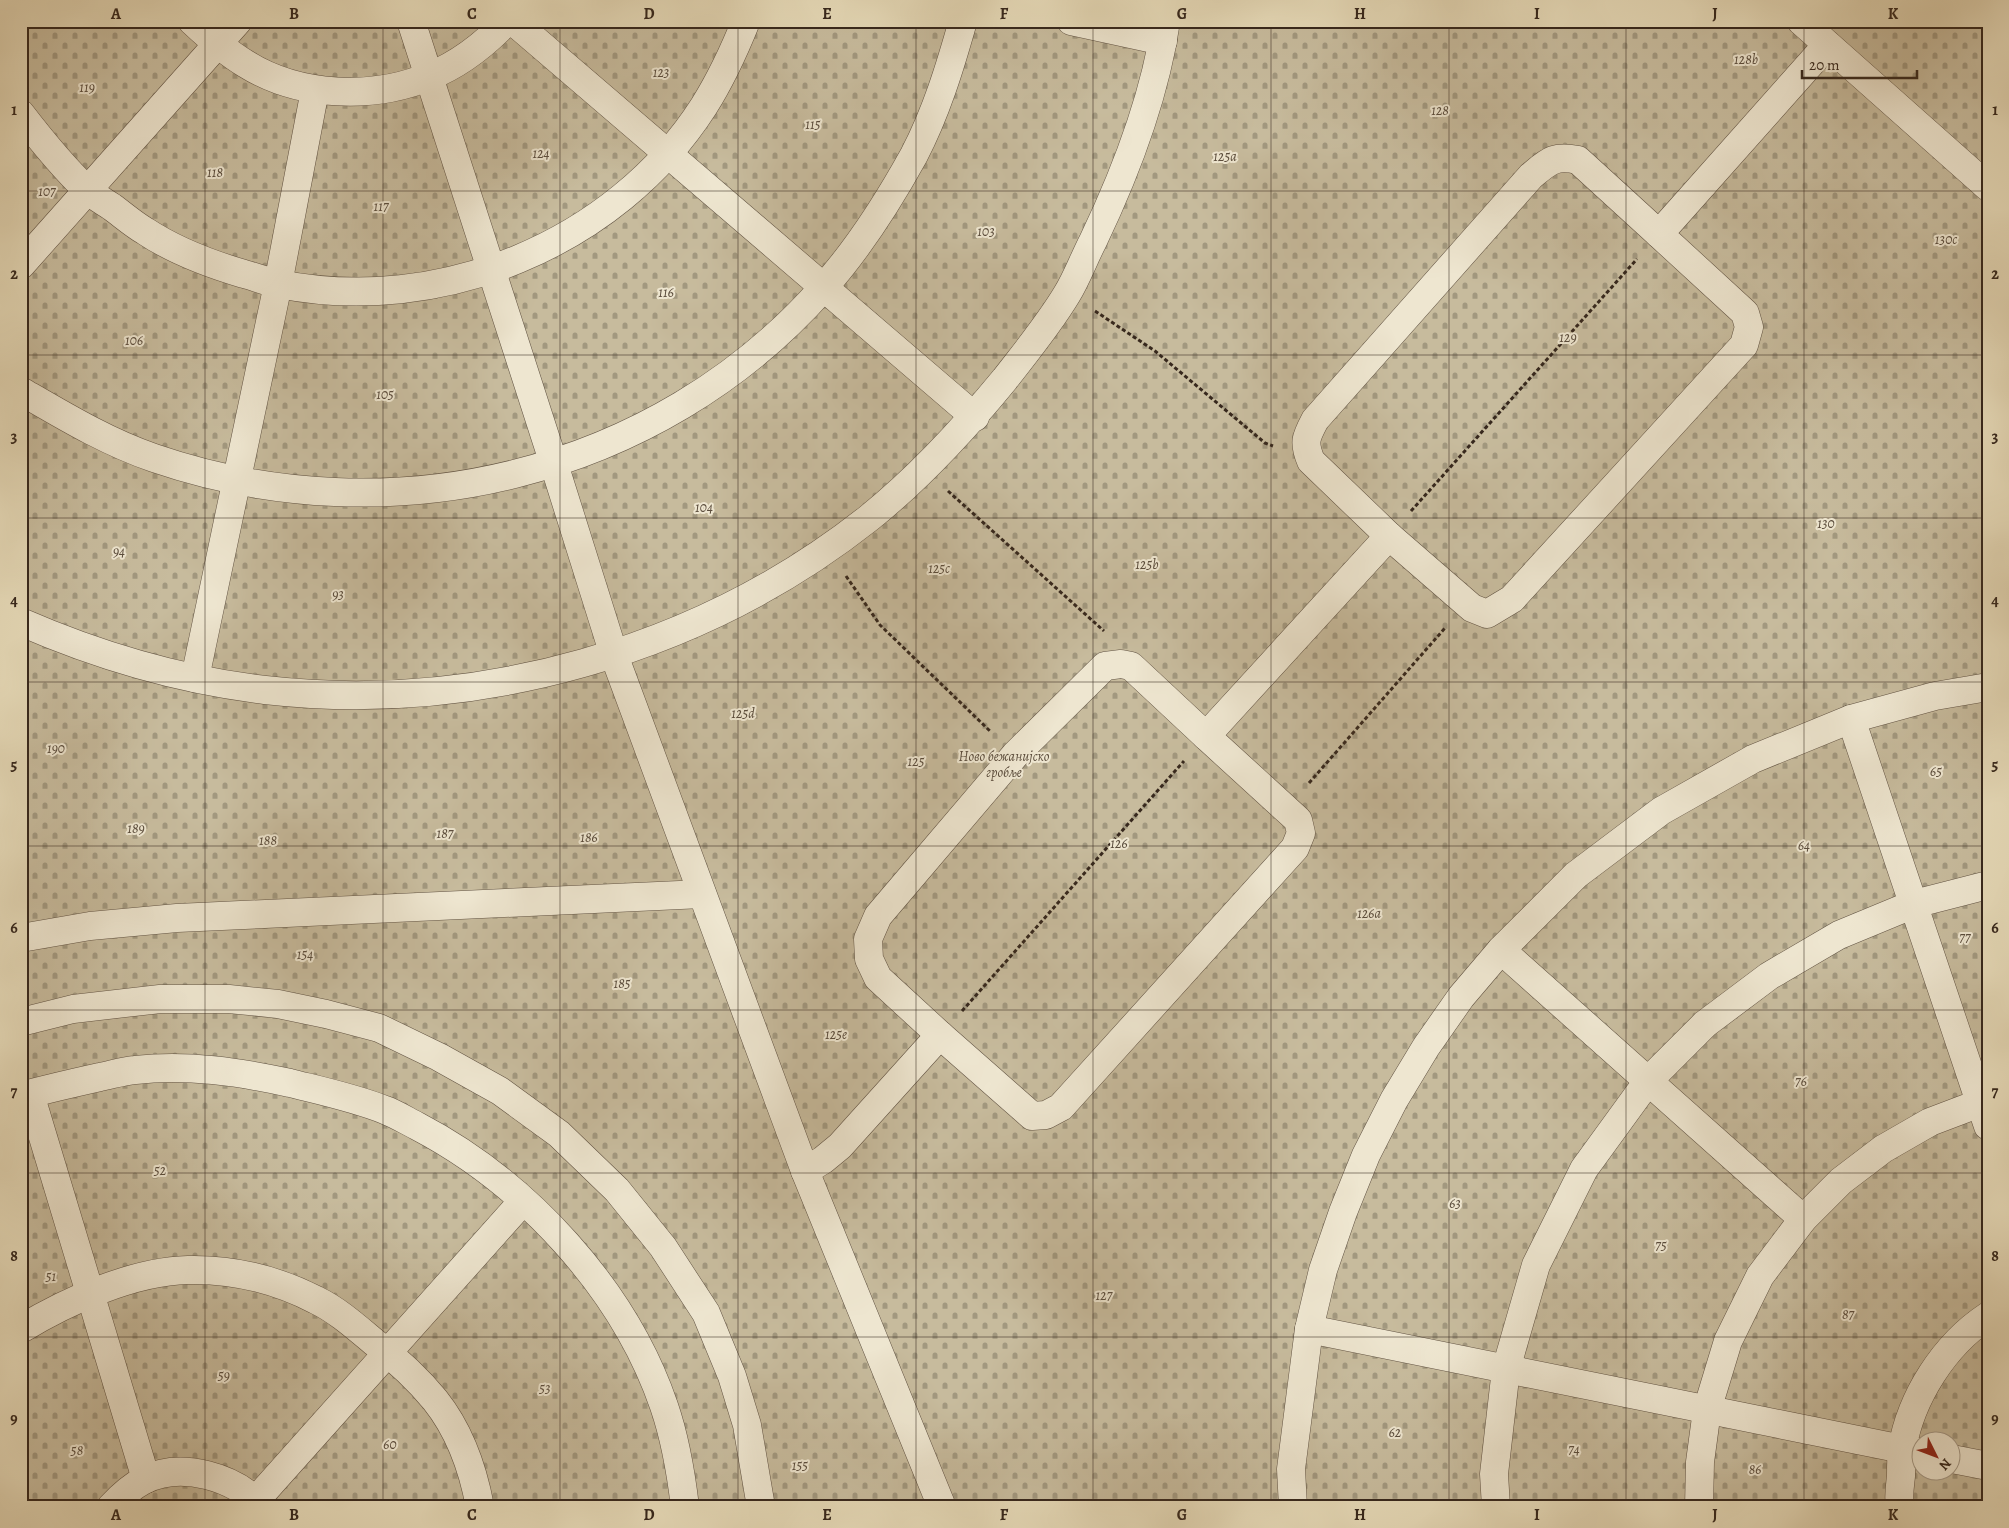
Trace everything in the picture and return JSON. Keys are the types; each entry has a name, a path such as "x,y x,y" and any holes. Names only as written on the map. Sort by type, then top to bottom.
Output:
{"lane":[{"path":"192,21 218,46 247,65 280,80 315,90 354,92 392,88 430,76 459,61 486,42 507,21"},
{"path":"21,265 218,46 238,21"},
{"path":"411,21 614,655 804,1171 942,1507"},
{"path":"513,21 975,417"},
{"path":"21,114 49,151 88,190 145,232 209,264 278,284 332,291 386,291 440,284 492,270 542,249 588,222 632,189 667,154 703,107 730,60 746,21"},
{"path":"21,391 83,427 154,458 238,481 309,492 392,493 474,484 554,464 615,440 673,410 727,375 778,333 823,287 874,223 915,153 947,78 963,21"},
{"path":"21,622 61,639 127,662 195,678 265,690 291,692 336,695 406,694 485,685 546,674 614,655 682,629 748,597 828,547 869,517 924,469 975,417 1028,350 1067,294 1111,202 1125,167 1141,123 1164,31 1071,21"},
{"path":"1801,21 1988,187"},
{"path":"1659,234 1827,45"},
{"path":"195,678 238,481 315,90"},
{"path":"1562,157 1578,160 1659,234 1745,313 1749,328 1744,345 1512,599 1487,614 1472,608 1389,536 1311,461 1305,446 1307,436 1315,420 1531,176 1546,163 1562,157"},
{"path":"1206,736 1389,536"},
{"path":"1121,664 1131,666 1206,736 1298,820 1301,833 1295,848 1061,1107 1046,1115 1032,1116 878,978 869,959 868,939 878,916 1015,755 1105,666 1121,664"},
{"path":"1293,1507 1291,1469 1308,1329 1323,1270 1343,1212 1366,1155 1382,1123 1426,1047 1461,997 1501,950 1576,876 1661,812 1753,759 1851,719 1935,696 1988,687"},
{"path":"1699,1507 1700,1462 1707,1410 1728,1341 1760,1276 1803,1219 1841,1181 1883,1149 1930,1122 1985,1110 1851,719"},
{"path":"1496,1507 1494,1474 1506,1369 1536,1265 1584,1168 1648,1081 1705,1024 1769,976 1839,935 1914,904 1988,885"},
{"path":"21,938 90,926 176,918 702,894"},
{"path":"1501,950 1803,1219"},
{"path":"21,1022 73,1009 160,999 229,999 278,1004 379,1028 439,1057 500,1091 559,1134 617,1190 663,1247 706,1313 732,1376 744,1417 761,1507"},
{"path":"804,1171 823,1160 840,1146 940,1035"},
{"path":"146,1479 26,1095 65,1084 134,1070 176,1068 252,1075 317,1090 386,1110 442,1139 494,1176 523,1201 568,1245 603,1290 637,1342 664,1406 679,1463 685,1507"},
{"path":"111,1507 122,1495 146,1479 170,1473 202,1474 223,1480 259,1504 388,1353 523,1201"},
{"path":"21,1329 90,1295 133,1279 160,1273 186,1270 235,1273 271,1282 317,1300 344,1318 388,1353 435,1400 463,1449 474,1475 480,1507"},
{"path":"1912,1430 1912,1413 1928,1379 1950,1349 1977,1323 1988,1316"},
{"path":"1308,1329 1912,1451 1900,1507"},
{"path":"1962,1461 1988,1466"}],"path":[{"path":"1389,536 1659,234"},
{"path":"1067,294 1155,351 1265,443 1272,446 1305,446"},
{"path":"924,469 1105,632 1121,664"},
{"path":"828,547 880,625 1015,755"},
{"path":"1286,809 1467,603"},
{"path":"940,1035 1206,736"}],"green space":[{"name":"Ново бежанијско гробље","path":"21,21 1988,21 1988,1507 21,1507"}],"park label":[{"name":"128b","path":"1746,59"},
{"name":"123","path":"661,72"},
{"name":"119","path":"87,87"},
{"name":"128","path":"1440,110"},
{"name":"115","path":"813,124"},
{"name":"124","path":"541,153"},
{"name":"125a","path":"1225,156"},
{"name":"118","path":"215,172"},
{"name":"107","path":"47,191"},
{"name":"117","path":"381,206"},
{"name":"103","path":"986,231"},
{"name":"130c","path":"1946,239"},
{"name":"116","path":"666,292"},
{"name":"129","path":"1568,337"},
{"name":"106","path":"134,340"},
{"name":"105","path":"385,394"},
{"name":"104","path":"704,507"},
{"name":"130","path":"1826,523"},
{"name":"94","path":"119,551"},
{"name":"125b","path":"1147,564"},
{"name":"125c","path":"939,568"},
{"name":"93","path":"338,594"},
{"name":"125d","path":"743,713"},
{"name":"190","path":"56,748"},
{"name":"125","path":"916,761"},
{"name":"65","path":"1936,771"},
{"name":"189","path":"136,828"},
{"name":"187","path":"445,833"},
{"name":"186","path":"589,837"},
{"name":"188","path":"268,840"},
{"name":"126","path":"1119,843"},
{"name":"64","path":"1804,845"},
{"name":"126a","path":"1369,913"},
{"name":"77","path":"1965,937"},
{"name":"154","path":"305,954"},
{"name":"185","path":"622,983"},
{"name":"125e","path":"836,1034"},
{"name":"76","path":"1801,1081"},
{"name":"52","path":"160,1170"},
{"name":"63","path":"1455,1203"},
{"name":"75","path":"1661,1245"},
{"name":"51","path":"51,1276"},
{"name":"127","path":"1104,1295"},
{"name":"87","path":"1848,1314"},
{"name":"59","path":"224,1375"},
{"name":"53","path":"545,1388"},
{"name":"62","path":"1395,1432"},
{"name":"60","path":"390,1444"},
{"name":"74","path":"1574,1449"},
{"name":"58","path":"77,1450"},
{"name":"155","path":"800,1465"},
{"name":"86","path":"1755,1469"}]}
